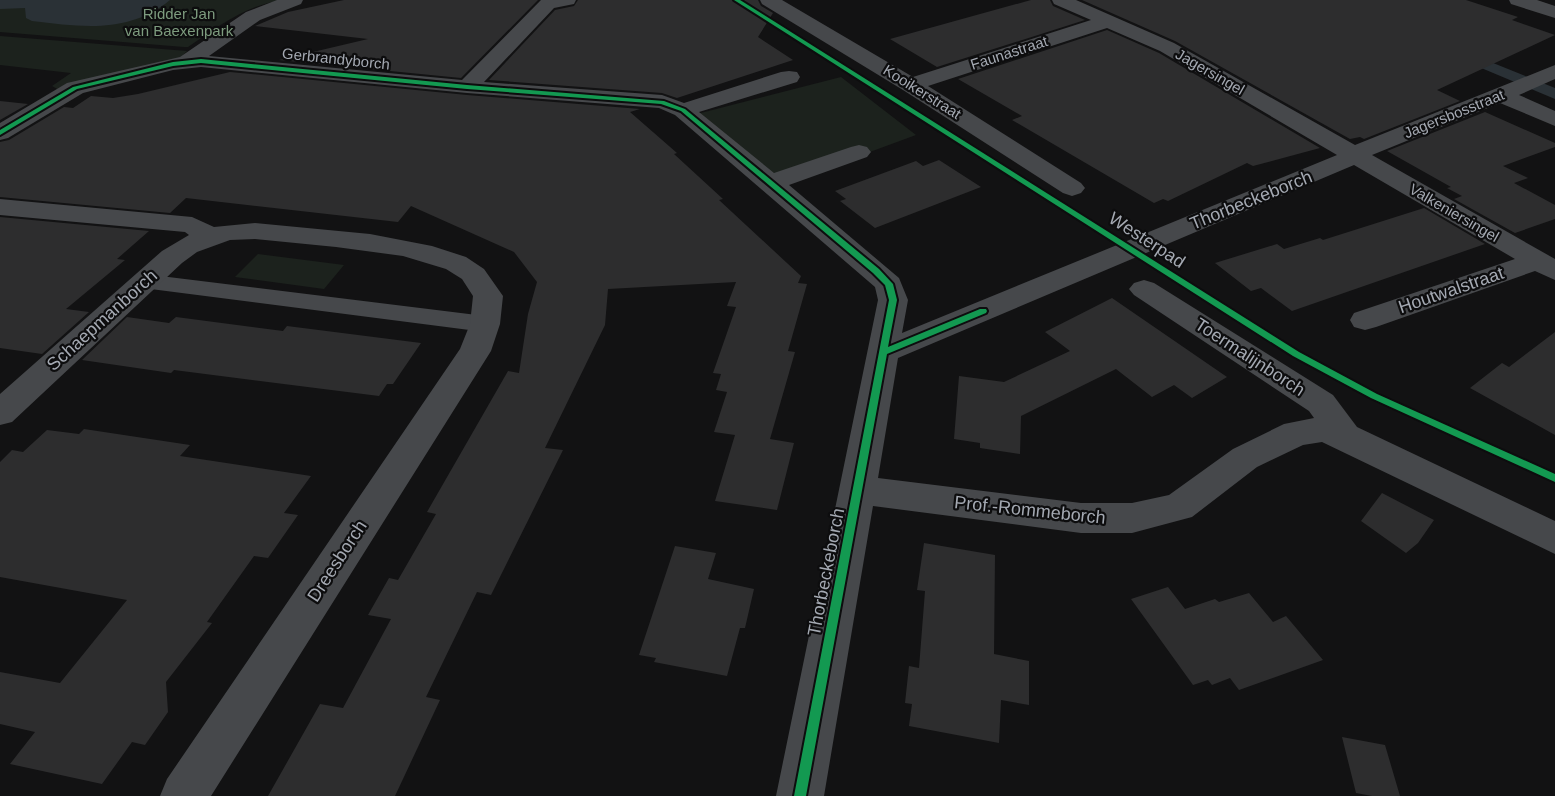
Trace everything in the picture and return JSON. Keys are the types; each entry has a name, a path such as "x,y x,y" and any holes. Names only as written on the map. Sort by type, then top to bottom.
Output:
{"street":[{"path":"188,62 252,16 294,0"},
{"name":"Kooikerstraat","path":"769,0 911,85 1072,188"},
{"name":"Jagersingel","path":"1061,0 1167,47 1353,155"},
{"path":"1518,0 1555,12"},
{"path":"467,87 553,1"},
{"name":"Faunastraat","path":"911,85 1108,21"},
{"name":"Gerbrandyborch","path":"0,133 75,88 201,61 467,87 662,102 682,110"},
{"name":"Jagersbosstraat","path":"1353,155 1509,92 1552,72"},
{"path":"682,110 789,77"},
{"path":"1509,92 1555,119"},
{"name":"Thorbeckeborch","path":"682,110 889,284 893,300 800,796"},
{"path":"771,183 859,152"},
{"name":"Valkeniersingel","path":"1353,155 1546,266"},
{"name":"Thorbeckeborch","path":"882,353 1335,166 1353,155"},
{"path":"0,207 192,225 210,236"},
{"name":"Dreesborch","path":"184,796 475,351 485,324 488,296 472,272 445,256 411,248 255,231 210,236"},
{"name":"Schaepmanborch","path":"0,413 171,257 187,246 210,236"},
{"name":"Houtwalstraat","path":"1365,320 1546,266"},
{"name":"Toermalijnborch","path":"1144,289 1321,403 1334,432 1555,538"},
{"name":"Prof.-Rommeborch","path":"859,490 1081,518 1132,518 1179,507 1245,458 1296,433 1334,432"}],"lane":[{"path":"144,282 485,324"}],"green space":[{"name":"Ridder Jan van Baexenpark","path":"0,0 285,0 271,2 246,11 188,47 184,47 0,32"},
{"path":"0,36 187,51 174,64 59,90 52,86 71,73 0,65"},
{"path":"841,77 916,135 772,188 693,115"},
{"path":"258,254 344,265 324,289 235,277"}],"shaded area":[{"path":"0,0 170,0 138,18 104,26 87,26 32,21 26,18 25,8 0,9"},
{"path":"1319,0 1337,0 1555,88 1555,99"}],"building":[{"path":"344,0 538,0 461,78 279,60 368,39 255,26 288,12"},
{"path":"578,0 758,0 761,6 773,13 758,37 793,60 677,98 662,93 489,80 555,10 574,6"},
{"path":"1031,0 1050,0 1053,6 1085,20 937,67 890,39"},
{"path":"1082,0 1466,0 1518,17 1512,20 1555,35 1437,90 1460,101 1364,139 1360,137 1350,139 1175,41"},
{"path":"1107,30 1159,53 1320,148 1253,166 1247,163 1168,201 1163,199 1154,203 1012,120 1022,116 958,79"},
{"path":"230,72 640,109 630,112 677,153 674,154 723,199 719,200 801,276 798,283 807,284 788,351 795,352 770,439 794,443 777,510 715,501 735,435 714,432 727,392 716,390 721,374 713,373 736,307 727,306 736,282 608,289 605,325 545,448 563,450 491,595 477,592 426,697 440,700 395,796 268,796 320,704 343,708 391,619 368,615 389,578 398,580 436,514 427,512 508,371 519,373 528,314 537,282 514,252 411,206 398,222 186,198 170,213 0,197 0,142 9,140 64,107 73,108 91,96 113,98 138,94"},
{"path":"0,101 28,104 0,120"},
{"path":"1485,112 1555,143 1555,147 1503,166 1528,178 1514,183 1555,205 1555,219 1515,233 1454,199 1462,196 1447,188 1451,187 1387,151"},
{"path":"939,160 981,187 875,228 840,201 846,199 835,191 916,161 923,166"},
{"path":"1424,208 1485,244 1292,311 1261,288 1251,291 1215,263 1277,244 1284,249 1320,238 1323,240"},
{"path":"0,217 149,231 117,259 125,260 66,309 89,312 42,354 0,348"},
{"path":"1112,298 1227,377 1192,398 1174,385 1152,397 1116,369 1021,416 1020,454 980,448 980,443 954,439 959,376 1004,382 1070,351 1045,332"},
{"path":"127,317 169,323 176,317 283,331 287,326 421,343 393,384 387,384 379,396 174,370 171,373 82,360"},
{"path":"1555,332 1555,435 1470,388 1502,363 1509,367"},
{"path":"84,429 190,445 180,456 311,476 284,513 298,515 268,558 254,556 207,622 212,623 166,682 168,712 145,745 132,742 102,784 10,764 35,732 0,724 0,672 60,683 127,600 0,577 0,462 12,450 23,452 47,430 79,434"},
{"path":"1382,493 1434,520 1418,543 1406,553 1361,521"},
{"path":"924,543 995,555 994,654 1029,661 1029,705 1001,700 999,743 909,726 912,704 905,703 909,666 919,668 925,591 917,590"},
{"path":"675,546 716,553 708,579 754,589 745,628 740,628 727,676 654,662 656,658 639,655"},
{"path":"1168,587 1185,609 1215,599 1219,602 1249,593 1273,622 1286,616 1323,660 1239,690 1230,678 1212,685 1208,680 1193,685 1131,599"},
{"path":"1342,737 1385,745 1400,796 1372,796 1356,793"}],"cycle path":[{"name":"Westerpad","path":"737,0 1296,354 1374,396 1555,478"},
{"path":"0,133 75,88 173,64 201,61 467,87 662,102 683,110 876,271 889,284 893,300 800,796"},
{"path":"882,353 983,311"}]}
